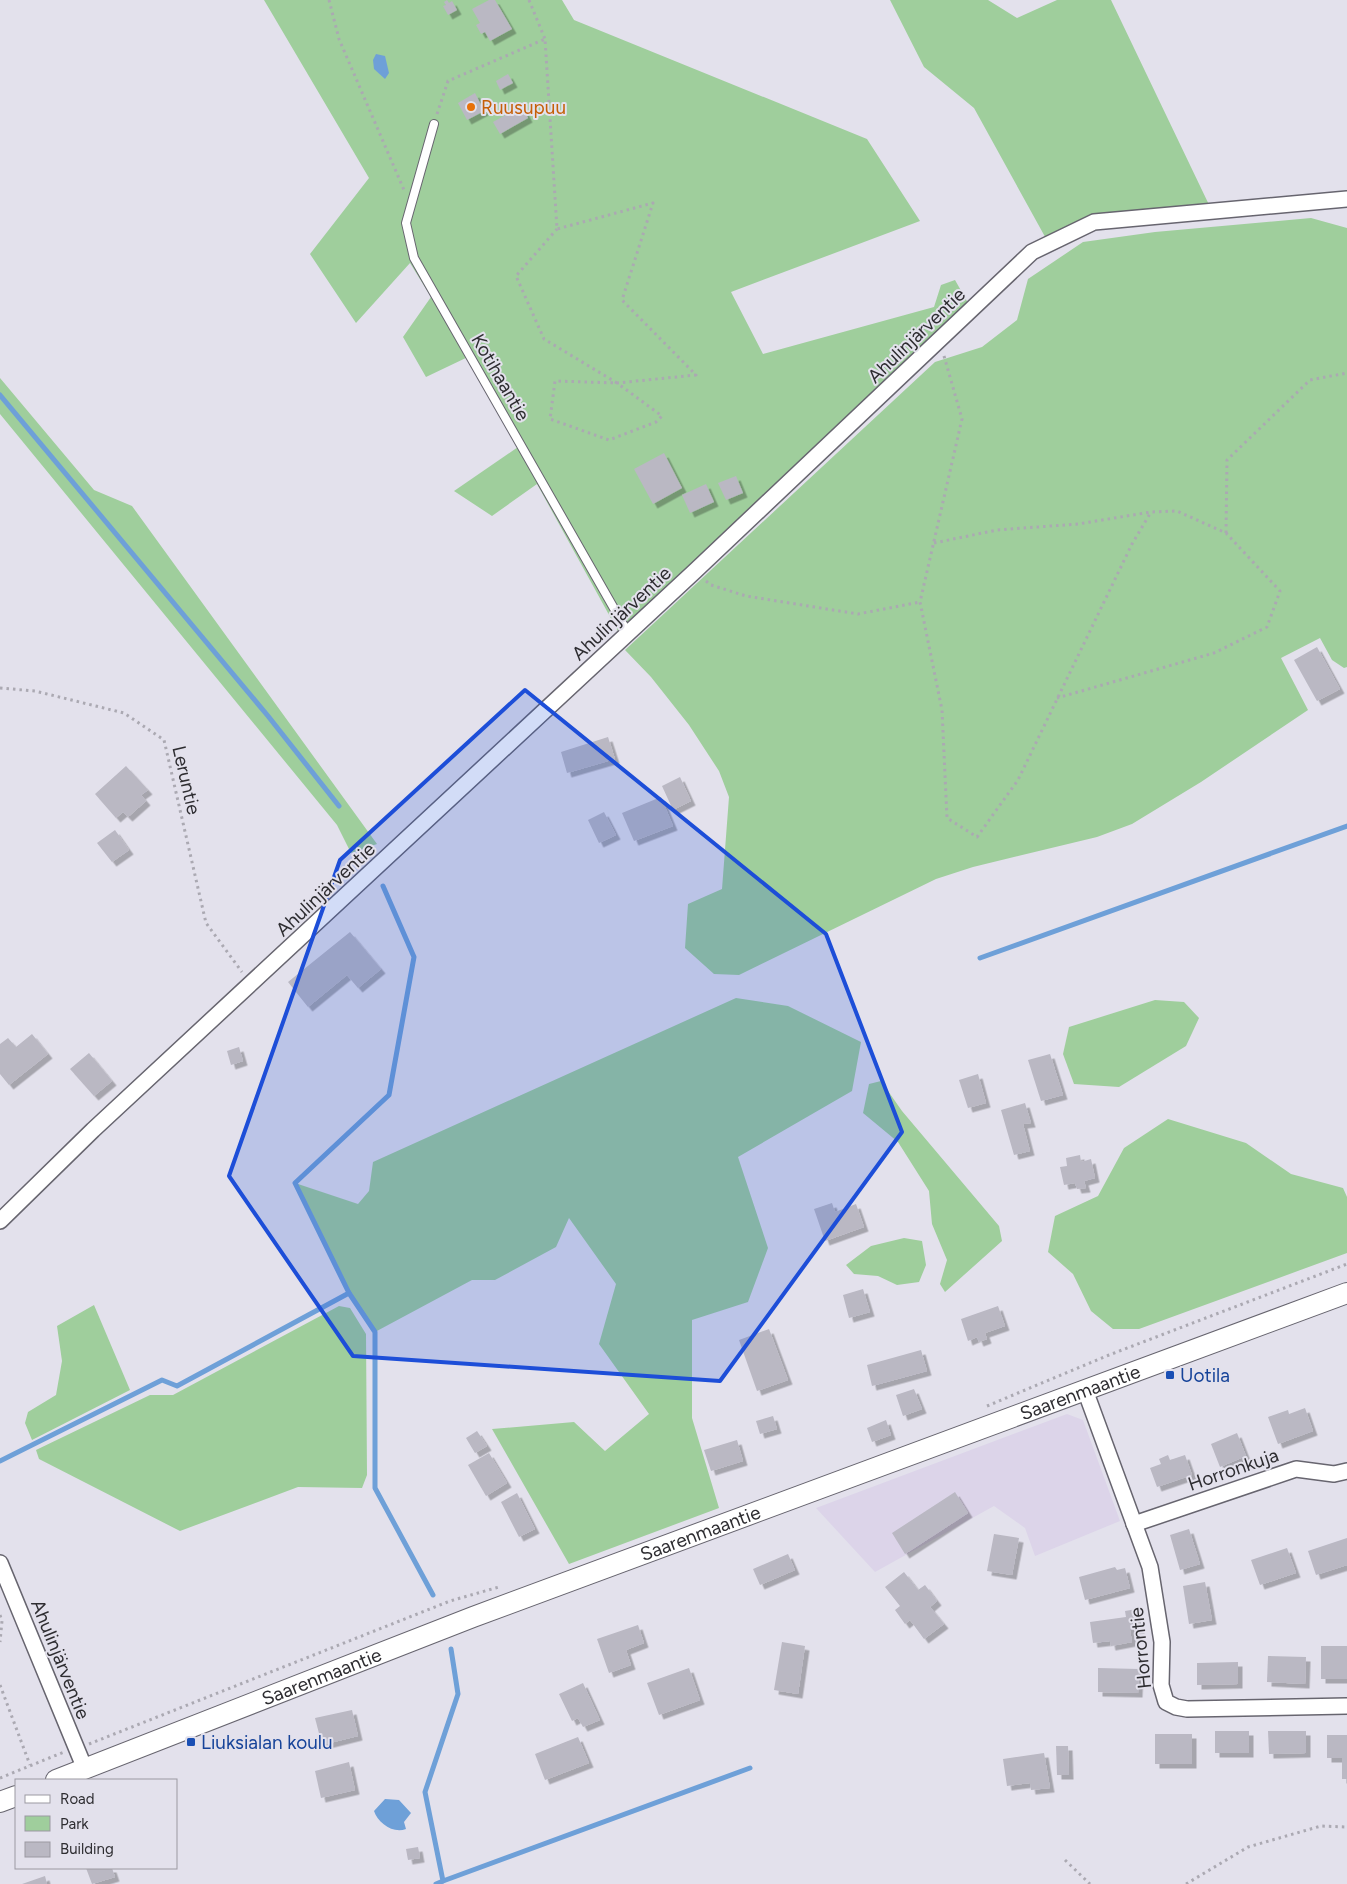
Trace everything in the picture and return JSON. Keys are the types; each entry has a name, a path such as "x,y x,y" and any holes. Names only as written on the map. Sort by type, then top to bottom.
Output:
{"street":[{"name":"Ahulinjärventie","path":"0,1221 93,1130 696,571 1032,252 1094,222 1347,199"},
{"name":"Saarenmaantie","path":"59,1779 472,1617 1347,1293"},
{"name":"Horrontie","path":"1085,1390 1150,1567 1162,1642 1161,1685 1166,1702 1176,1707 1187,1709 1347,1706"},
{"name":"Horronkuja","path":"1134,1524 1296,1469 1334,1474 1347,1471"},
{"name":"Ahulinjärventie","path":"0,1564 85,1769"},
{"path":"0,1802 15,1796"}],"lane":[{"name":"Kotihaantie","path":"434,124 406,223 414,258 628,632"}],"path":[{"path":"329,0 340,39 411,206"},
{"path":"529,0 545,40 557,229"},
{"path":"434,124 448,81 545,40"},
{"path":"557,229 516,276 544,339 617,383 662,416 656,422 609,440 550,419 555,380 617,383 696,375 622,300 653,203 557,229"},
{"path":"940,341 962,419 920,602 942,710 947,818 977,836 1018,780 1132,544 1151,512"},
{"path":"1226,533 1227,460 1310,380 1347,373"},
{"path":"934,543 997,530 1078,524 1151,512 1177,511 1226,533 1280,592 1267,627 1214,653 1056,699"},
{"path":"696,571 711,584 746,596 858,614 920,602"},
{"name":"Leruntie","path":"0,688 35,691 124,713 164,740 206,923 251,984"},
{"path":"981,1409 1108,1355 1347,1264"},
{"path":"0,1778 450,1601 502,1586"},
{"path":"0,1615 2,1621 0,1642"},
{"path":"0,1685 30,1765"},
{"path":"1186,1884 1248,1847 1321,1826 1347,1827"},
{"path":"1065,1860 1090,1884"}],"highlighted area":[{"path":"525,690 826,934 902,1132 720,1381 353,1356 229,1176 340,860"}],"shaded area":[{"path":"1067,1414 1083,1420 1120,1521 1035,1556 1025,1528 994,1506 875,1572 816,1508"}],"green space":[{"path":"264,0 562,0 574,20 867,139 920,221 731,292 763,354 934,307 941,285 955,280 972,310 619,633 537,484 492,516 454,491 518,447 470,356 426,377 403,337 431,297 410,263 356,323 310,254 369,178"},
{"path":"890,0 988,0 1017,18 1057,0 1111,0 1212,211 1094,222 1049,244 974,108 924,67"},
{"path":"1311,218 1347,228 1347,667 1344,668 1332,660 1320,638 1281,658 1308,710 1201,782 1132,824 1097,837 973,867 936,879 739,975 714,974 685,948 688,904 722,889 729,797 719,771 689,725 651,677 625,650 935,362 982,347 1017,320 1028,279 1083,242 1155,232"},
{"path":"0,378 94,490 132,506 377,844 351,853 337,825 0,414"},
{"path":"736,998 788,1006 861,1042 852,1091 738,1157 768,1248 748,1302 692,1320 692,1418 719,1508 569,1564 492,1429 574,1422 605,1451 649,1414 599,1344 616,1284 569,1218 556,1247 495,1280 472,1280 375,1332 349,1293 295,1183 358,1204 369,1191 373,1162"},
{"path":"1155,1000 1184,1002 1199,1018 1186,1046 1119,1087 1074,1084 1063,1054 1069,1027"},
{"path":"881,1081 902,1111 999,1226 1002,1241 945,1292 940,1284 947,1260 932,1224 929,1191 898,1142 863,1113 869,1084"},
{"path":"1168,1119 1246,1143 1291,1174 1343,1188 1347,1197 1347,1253 1139,1329 1113,1329 1091,1311 1073,1274 1048,1252 1055,1216 1098,1196 1124,1148"},
{"path":"904,1238 922,1241 926,1265 919,1282 897,1285 878,1276 854,1274 846,1265 871,1246"},
{"path":"94,1305 130,1390 32,1440 25,1423 28,1412 56,1395 62,1361 57,1326"},
{"path":"339,1306 350,1308 366,1334 367,1475 362,1488 298,1487 180,1531 39,1459 36,1450 150,1395 173,1395"}],"water":[{"path":"376,54 385,56 389,73 385,79 374,69 373,60"},
{"path":"385,1799 399,1800 411,1813 404,1822 406,1829 391,1829 379,1820 374,1811"}],"building":[{"path":"447,0 449,3 452,1 457,10 448,15 443,6 446,5 444,2"},
{"path":"489,0 495,0 512,29 490,41 485,32 481,34 476,25 480,23 472,9"},
{"path":"508,74 513,83 500,90 496,81"},
{"name":"Ruusupuu","path":"475,93 484,111 467,120 458,103"},
{"path":"522,106 528,118 500,134 493,122"},
{"path":"664,453 682,488 653,504 634,469"},
{"path":"736,476 743,493 726,500 718,483"},
{"path":"706,484 714,502 690,513 682,495"},
{"path":"1317,647 1340,689 1317,701 1294,660"},
{"path":"608,737 615,759 567,773 561,752"},
{"path":"126,766 148,790 141,795 146,801 128,817 123,812 116,818 95,794"},
{"path":"680,777 691,801 673,810 662,786"},
{"path":"661,797 673,826 634,841 622,813"},
{"path":"604,812 616,835 599,843 588,820"},
{"path":"115,830 129,850 112,862 97,843"},
{"path":"350,932 381,969 358,988 347,975 308,1007 288,982"},
{"path":"32,1034 48,1054 9,1085 0,1074 0,1044 8,1038 16,1047"},
{"path":"239,1047 243,1061 231,1065 227,1051"},
{"path":"89,1053 112,1081 94,1096 70,1069"},
{"path":"1050,1054 1063,1095 1041,1101 1028,1060"},
{"path":"978,1074 986,1103 968,1108 959,1080"},
{"path":"1025,1103 1031,1123 1023,1124 1030,1151 1014,1155 1001,1110"},
{"path":"1080,1155 1081,1162 1091,1159 1095,1178 1084,1181 1086,1188 1077,1189 1075,1183 1064,1185 1060,1167 1067,1166 1066,1158"},
{"path":"832,1203 835,1212 856,1204 864,1227 825,1241 814,1209"},
{"path":"863,1289 870,1312 849,1318 843,1295"},
{"path":"998,1306 1005,1326 985,1333 987,1339 979,1342 977,1337 968,1341 961,1319"},
{"path":"769,1329 788,1380 757,1391 739,1340"},
{"path":"921,1350 927,1371 872,1386 867,1365"},
{"path":"914,1389 922,1409 903,1416 896,1395"},
{"path":"1305,1408 1313,1431 1278,1444 1268,1417 1288,1410 1289,1414"},
{"path":"773,1416 777,1429 760,1434 756,1421"},
{"path":"886,1420 891,1435 872,1442 867,1428"},
{"path":"477,1431 487,1446 475,1453 466,1438"},
{"path":"1237,1433 1246,1456 1220,1467 1211,1444"},
{"path":"737,1440 743,1461 711,1471 704,1450"},
{"path":"489,1453 507,1483 486,1496 468,1465"},
{"path":"1168,1455 1170,1460 1185,1455 1192,1475 1157,1487 1150,1468 1161,1464 1159,1459"},
{"path":"955,1492 968,1513 905,1554 892,1533"},
{"path":"517,1493 535,1529 519,1537 501,1502"},
{"path":"1189,1529 1200,1564 1180,1570 1170,1535"},
{"path":"994,1534 1019,1538 1012,1575 987,1571"},
{"path":"1347,1538 1347,1565 1316,1575 1308,1551"},
{"path":"1287,1548 1296,1573 1260,1585 1251,1560"},
{"path":"788,1554 795,1570 760,1585 753,1569"},
{"path":"1115,1567 1117,1570 1125,1568 1130,1588 1085,1600 1079,1577"},
{"path":"904,1572 918,1590 925,1585 937,1601 930,1607 944,1624 924,1639 910,1620 905,1624 895,1610 900,1606 885,1587"},
{"path":"1205,1582 1212,1620 1189,1624 1183,1586"},
{"path":"1137,1609 1140,1629 1130,1630 1132,1642 1111,1646 1110,1641 1093,1643 1090,1622 1126,1617 1125,1611"},
{"path":"638,1625 644,1643 626,1650 631,1665 609,1673 597,1639"},
{"path":"782,1642 805,1646 798,1694 774,1690"},
{"path":"1321,1646 1347,1646 1347,1679 1321,1679"},
{"path":"1268,1656 1306,1657 1305,1684 1267,1682"},
{"path":"1238,1662 1238,1684 1197,1685 1197,1663"},
{"path":"689,1668 700,1700 659,1715 647,1683"},
{"path":"1098,1668 1139,1669 1138,1693 1098,1692"},
{"path":"583,1683 600,1720 583,1727 578,1718 572,1721 559,1694"},
{"path":"352,1710 358,1736 322,1745 315,1718"},
{"path":"1215,1731 1249,1731 1249,1753 1215,1753"},
{"path":"1268,1731 1306,1731 1306,1753 1269,1754"},
{"path":"1155,1734 1192,1734 1192,1764 1155,1764"},
{"path":"1327,1735 1347,1735 1347,1779 1342,1779 1342,1758 1327,1758"},
{"path":"578,1737 589,1763 545,1780 535,1754"},
{"path":"1056,1746 1068,1746 1069,1775 1057,1775"},
{"path":"1044,1753 1050,1788 1031,1790 1030,1783 1007,1786 1003,1759"},
{"path":"349,1762 355,1790 321,1798 315,1771"},
{"path":"418,1847 420,1858 408,1860 406,1849"},
{"path":"86,1869 112,1869 115,1877 92,1884"},
{"path":"45,1876 47,1884 22,1884"}],"waterway":[{"path":"0,395 268,716 339,806"},
{"path":"980,958 1347,826"},
{"path":"0,1461 162,1380 177,1386 349,1293 295,1183 389,1095 414,957 383,886"},
{"path":"349,1293 375,1332 375,1488 433,1595"},
{"path":"436,1884 443,1881 425,1792 458,1694 451,1649"},
{"path":"443,1881 750,1768"}],"place":[{"name":"Ruusupuu","path":"471,107"},
{"name":"Uotila","path":"1170,1375"},
{"name":"Liuksialan koulu","path":"191,1742"}]}
